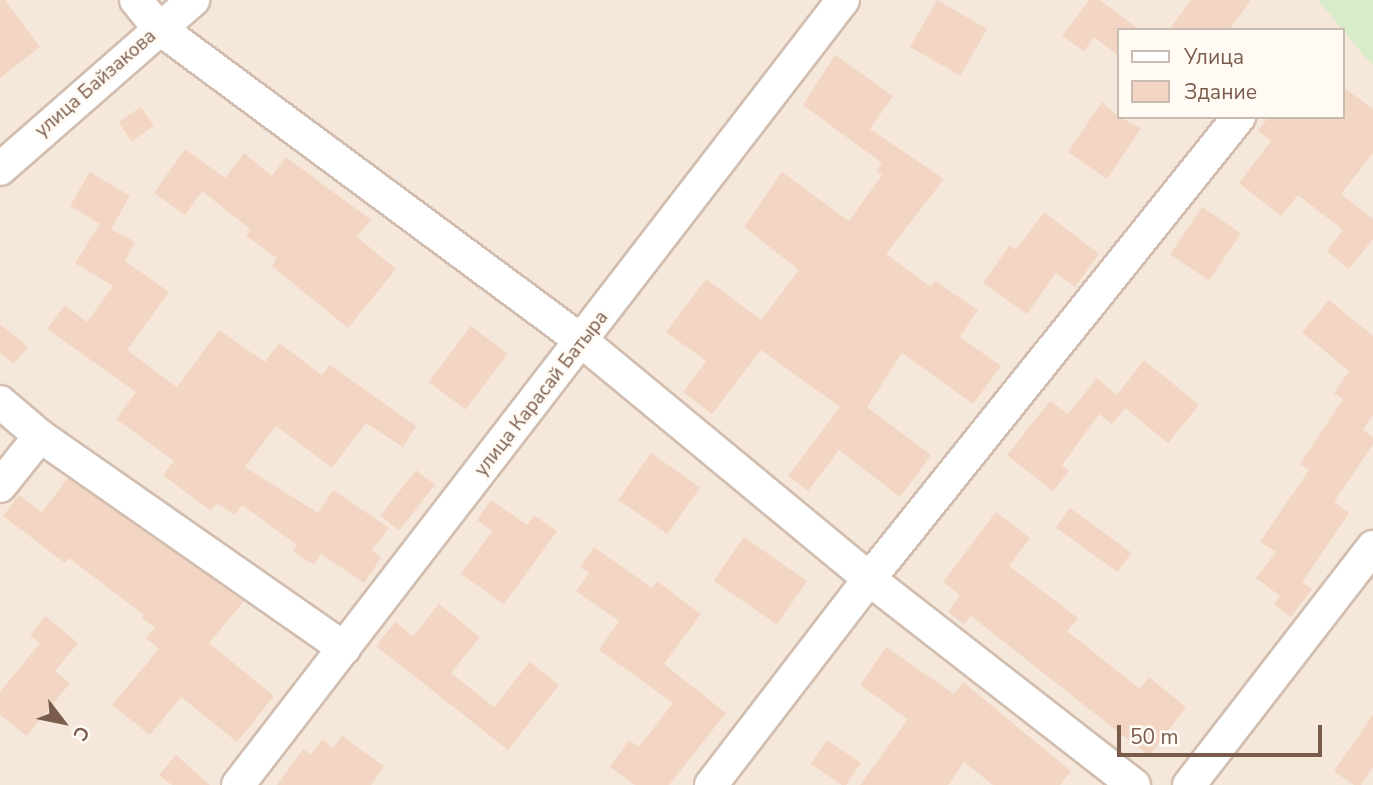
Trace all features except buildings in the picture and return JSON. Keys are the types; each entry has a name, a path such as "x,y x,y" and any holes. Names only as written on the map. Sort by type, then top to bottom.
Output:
{"street":[{"path":"136,0 159,28 583,342 869,579 1134,785"},
{"name":"улица Байзакова","path":"0,169 192,0"},
{"name":"улица Карасай Батыра","path":"238,785 583,342 842,0"},
{"path":"711,785 869,579 1237,119"},
{"path":"0,402 40,436 344,648"},
{"path":"0,486 40,436"},
{"path":"1189,785 1373,547"}],"shaded area":[{"path":"0,0 1373,0 1373,785 0,785"}],"green space":[{"path":"1318,0 1373,0 1373,65 1345,33 1345,28 1341,28"}]}
